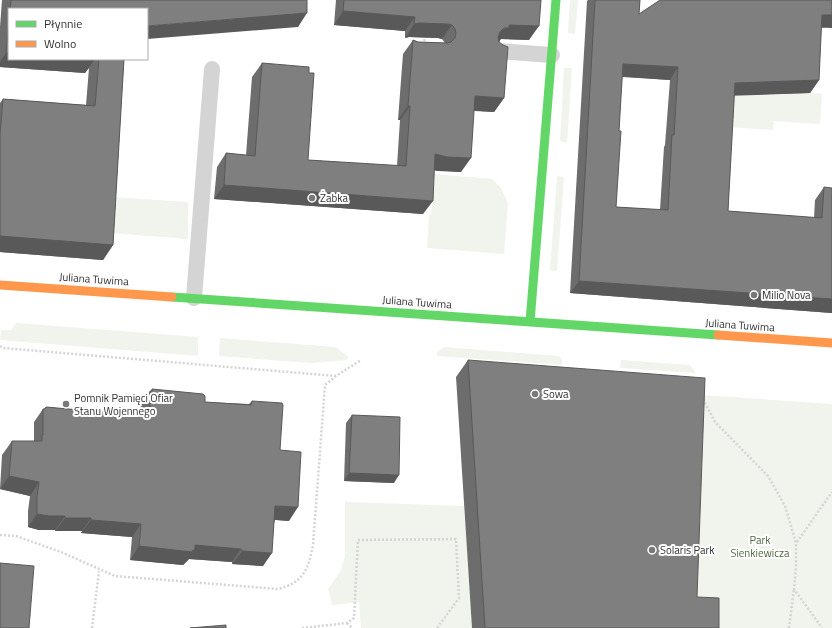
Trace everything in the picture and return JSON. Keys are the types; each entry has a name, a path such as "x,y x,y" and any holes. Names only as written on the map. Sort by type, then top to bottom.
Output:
{"street":[{"path":"530,322 556,0"},
{"name":"Juliana Tuwima","path":"0,285 832,343"}],"lane":[{"path":"498,51 552,55"},
{"path":"194,298 212,69"}],"path":[{"path":"424,47 425,32"},
{"path":"0,346 3,348 336,376"},
{"path":"0,535 16,536 60,552 99,571 114,576 278,589 291,586 304,575 310,560 313,545 326,385 336,376 361,360"},
{"path":"701,395 715,422 768,476 785,506 796,543 796,567 789,628"},
{"path":"796,543 832,492"},
{"path":"302,628 347,623 354,618 358,540 456,539 459,598 437,628"},
{"path":"92,628 99,571"},
{"path":"794,589 822,628"},
{"path":"347,623 352,628"}],"green space":[{"path":"570,0 578,0 575,34 568,33"},
{"path":"564,68 572,68 567,143 560,141"},
{"path":"812,93 822,94 820,124 774,121 773,130 698,125 700,97"},
{"path":"435,174 492,179 501,188 508,203 504,254 427,248 429,215 431,214"},
{"path":"557,176 564,177 557,271 550,270"},
{"path":"112,197 188,202 188,239 110,233"},
{"path":"16,323 198,337 198,356 0,340 1,330 11,330"},
{"path":"220,338 336,347 348,357 347,360 312,363 219,356"},
{"path":"444,347 559,356 562,359 562,365 437,356 437,352"},
{"path":"621,360 690,365 696,373 620,368"},
{"name":"Park Sienkiewicza","path":"701,395 832,404 832,628 684,628"},
{"path":"345,502 464,506 472,628 361,628 359,602 332,605 328,589 340,572 345,557"}],"building":[{"path":"11,0 307,0 307,13 148,26 148,8 10,8"},
{"path":"344,0 541,0 539,26 509,25 509,28 504,28 500,32 498,37 499,42 508,47 504,98 475,96 471,158 447,157 435,154 433,201 224,185 226,153 255,156 262,63 309,67 309,73 314,73 308,160 406,166 410,106 408,106 413,40 418,42 451,42 455,38 455,29 452,25 447,24 414,24 415,17 343,11"},
{"path":"595,0 640,0 639,14 660,0 832,0 832,15 822,15 819,80 735,83 728,211 822,218 824,187 832,188 832,299 579,281","holes":["623,64 678,67 674,135 672,135 668,210 616,207 621,131 619,131"]},
{"path":"8,32 8,53 6,53"},
{"path":"99,60 124,60 113,245 0,236 0,134 3,99 95,106"},
{"name":"Solaris Park","path":"468,360 705,378 697,597 719,598 719,628 485,628"},
{"path":"152,389 203,394 205,396 205,402 251,405 252,401 282,403 280,450 301,452 298,507 275,506 272,553 195,545 195,550 192,552 139,546 141,524 91,520 91,518 65,518 65,516 37,514 39,482 9,476 12,441 42,441 43,409 46,407 150,415 150,391 152,391"},
{"path":"352,415 400,417 399,475 349,473"},
{"path":"0,563 34,566 29,628 0,628"},
{"path":"226,625 226,628 190,628"}],"traffic: fast":[{"path":"530,322 556,0"},
{"path":"172,297 718,335"}],"traffic: slow":[{"path":"0,285 172,297"},
{"path":"718,335 832,343"}],"place":[{"name":"Żabka","path":"312,198"},
{"name":"Milio Nova","path":"754,295"},
{"name":"Sowa","path":"535,394"},
{"name":"Pomnik Pamięci Ofiar Stanu Wojennego","path":"66,404"},
{"name":"Solaris Park","path":"652,550"}]}
